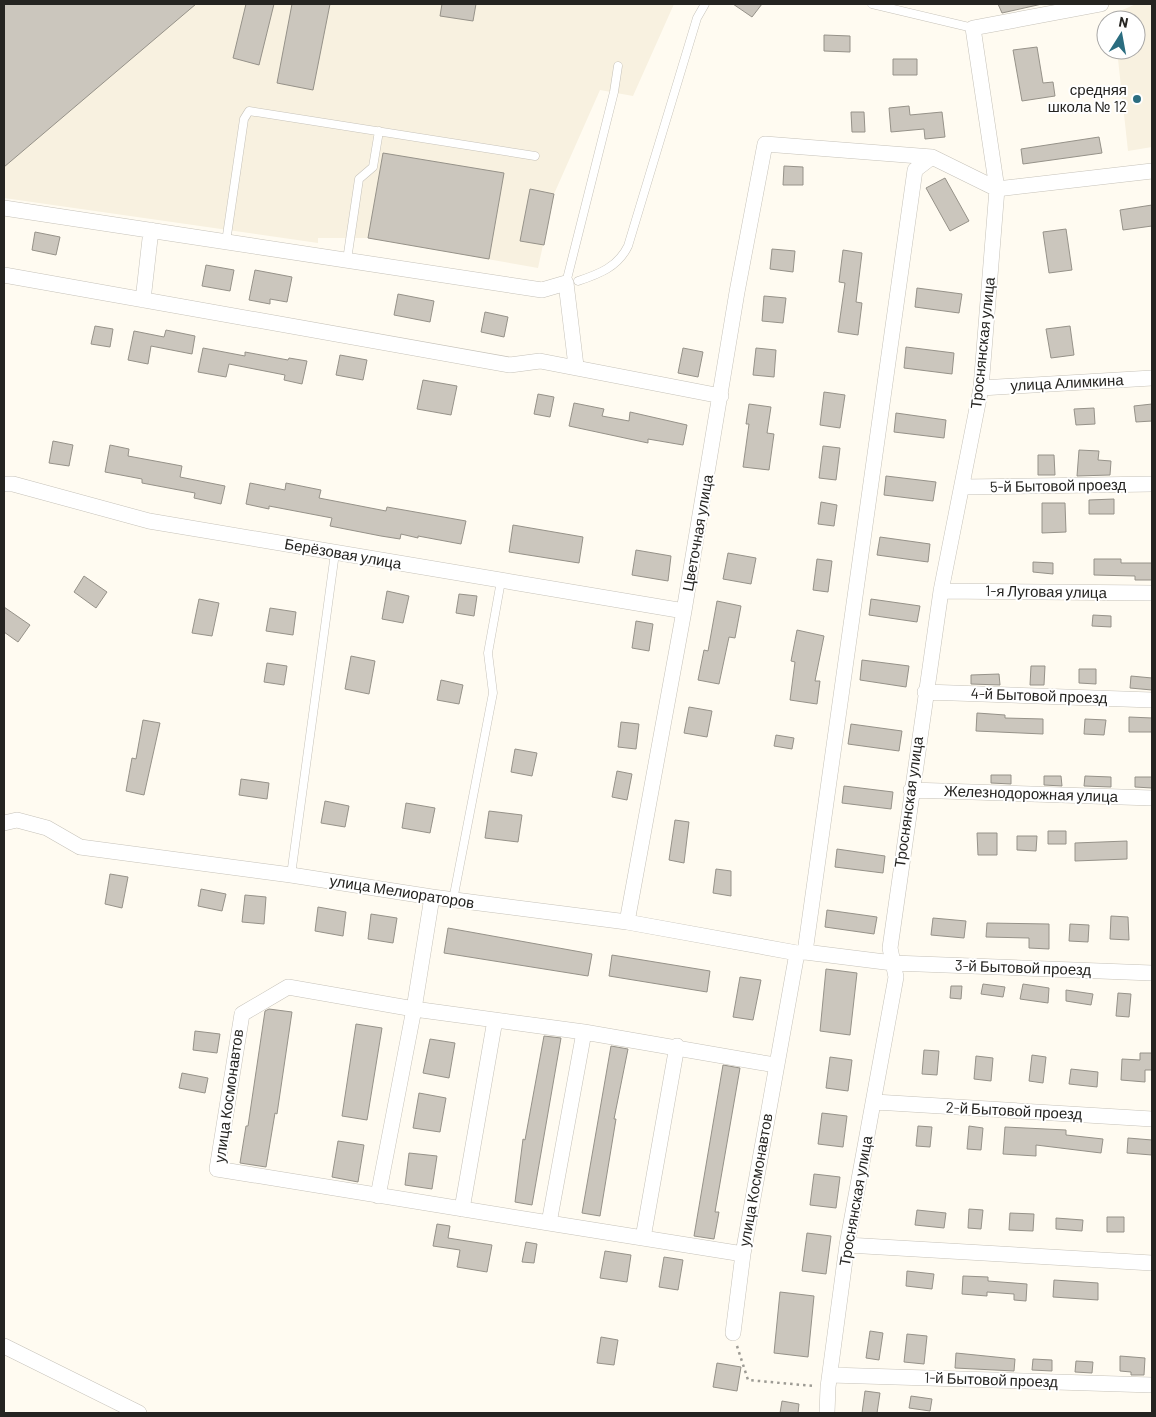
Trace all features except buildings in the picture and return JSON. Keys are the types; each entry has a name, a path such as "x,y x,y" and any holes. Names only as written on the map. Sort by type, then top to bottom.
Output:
{"street":[{"path":"973,28 1101,4"},
{"name":"Троснянская улица","path":"827,1413 829,1381 847,1245 875,1102 896,977 890,948 925,692 941,591 982,388 996,189 973,28"},
{"name":"Цветочная улица","path":"628,922 684,611 737,292 765,144 932,157"},
{"path":"932,157 996,189 1152,171"},
{"name":"улица Космонавтов","path":"776,1065 677,1046 414,1009 288,987 242,1014 217,1169 743,1254 776,1065 801,952 915,170 932,157"},
{"path":"4,208 542,290 572,282 576,366"},
{"path":"143,300 151,230"},
{"path":"4,275 510,365 540,361 576,366 721,396"},
{"name":"улица Алимкина","path":"982,388 1152,378"},
{"name":"Берёзовая улица","path":"4,484 13,484 149,521 684,611"},
{"name":"5-й Бытовой проезд","path":"963,487 1152,484"},
{"name":"1-я Луговая улица","path":"941,591 1152,593"},
{"name":"4-й Бытовой проезд","path":"925,692 1152,700"},
{"name":"Железнодорожная улица","path":"911,790 1152,798"},
{"name":"улица Мелиораторов","path":"4,823 17,820 47,828 80,846 291,875 453,900 628,922 801,952"},
{"path":"378,1196 414,1009 432,897"},
{"name":"3-й Бытовой проезд","path":"801,952 893,964 1152,973"},
{"path":"462,1209 495,1020"},
{"path":"549,1224 584,1032"},
{"path":"643,1238 677,1046"},
{"name":"2-й Бытовой проезд","path":"875,1102 1152,1119"},
{"path":"847,1245 1152,1263"},
{"path":"733,1333 743,1254"},
{"path":"4,1346 140,1413"},
{"name":"1-й Бытовой проезд","path":"829,1381 1152,1385"}],"lane":[{"path":"618,66 614,92 572,282 604,272 622,257 628,246 697,18 705,4"},
{"path":"872,4 973,28"},
{"path":"226,242 244,119 249,111 535,156"},
{"path":"347,260 360,179 372,167 379,131"},
{"path":"291,875 335,553"},
{"path":"453,900 493,693 488,653 501,581"}],"path":[{"path":"733,1333 748,1380 829,1381"}],"shaded area":[{"path":"4,4 674,4 633,96 600,90 554,194 538,268 368,238 318,238 318,243 4,198"},
{"name":"средняя школа № 12","path":"1136,4 1152,4 1152,147 1128,151 1118,60 1146,60 1146,10 1122,10"}],"place":[{"name":"средняя школа № 12","path":"1137,99"}]}
